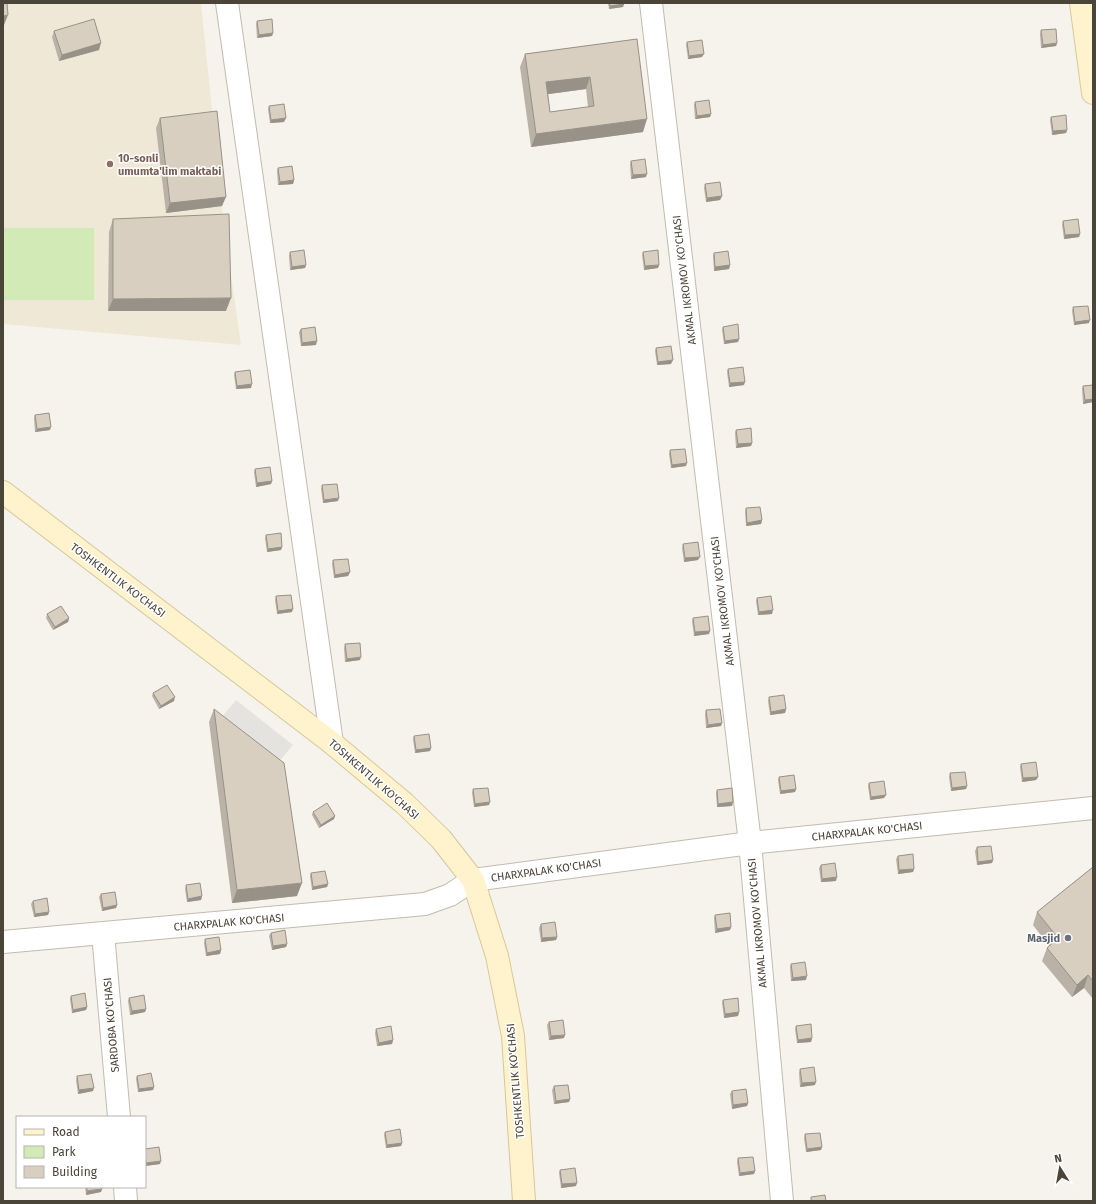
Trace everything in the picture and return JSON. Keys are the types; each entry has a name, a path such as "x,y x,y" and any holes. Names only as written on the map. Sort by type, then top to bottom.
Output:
{"main road":[{"path":"1081,3 1093,93"},
{"name":"TOSHKENTLIK KO'CHASI","path":"3,492 332,743 406,804 441,839 472,880 496,956 513,1036 524,1201"}],"street":[{"path":"227,3 332,743"},
{"name":"AKMAL IKROMOV KO'CHASI","path":"651,3 750,843 782,1201"},
{"name":"CHARXPALAK KO'CHASI","path":"3,942 425,904 450,895 472,880 750,843 1093,808"},
{"name":"SARDOBA KO'CHASI","path":"103,933 119,1116"},
{"path":"125,1188 126,1201"}],"shaded area":[{"name":"10-sonli umumta'lim maktabi","path":"3,3 201,3 224,227 241,345 3,324"},
{"path":"236,700 293,745 273,769 216,724"}],"green space":[{"path":"3,228 94,228 94,300 3,300"}],"building":[{"path":"3,3 7,3 8,15 3,16"},
{"path":"609,3 624,3 624,4 610,6"},
{"path":"94,19 101,43 62,55 54,31"},
{"path":"272,19 273,33 259,35 257,21"},
{"path":"1056,29 1057,43 1043,45 1041,30"},
{"path":"637,39 647,119 536,134 525,54","holes":["590,77 594,106 550,112 546,82"]},
{"path":"702,40 704,54 689,56 687,42"},
{"path":"709,100 711,114 697,116 695,102"},
{"path":"284,104 286,118 271,120 269,106"},
{"path":"217,111 226,197 170,203 160,118"},
{"path":"1066,115 1067,130 1053,131 1051,117"},
{"path":"645,159 647,174 633,175 631,161"},
{"path":"292,166 294,180 280,182 278,168"},
{"path":"720,182 722,196 707,198 705,184"},
{"path":"229,214 231,298 113,299 113,219"},
{"path":"1078,219 1080,234 1065,235 1063,221"},
{"path":"304,250 306,265 292,267 290,252"},
{"path":"658,250 659,265 645,266 643,252"},
{"path":"728,251 730,265 715,267 714,253"},
{"path":"1088,306 1090,320 1075,322 1073,307"},
{"path":"738,324 739,339 725,341 723,327"},
{"path":"315,327 317,341 302,343 301,329"},
{"path":"671,346 673,360 658,362 656,348"},
{"path":"743,367 745,382 730,383 728,369"},
{"path":"250,370 252,384 237,386 235,372"},
{"path":"1093,385 1093,399 1085,400 1083,386"},
{"path":"49,413 51,427 37,429 35,415"},
{"path":"751,428 752,443 738,444 736,430"},
{"path":"685,449 687,463 672,465 670,450"},
{"path":"270,467 272,481 257,483 255,469"},
{"path":"337,484 339,498 324,500 322,485"},
{"path":"760,507 762,520 747,523 746,508"},
{"path":"281,533 282,547 268,549 266,535"},
{"path":"698,542 700,557 685,558 683,544"},
{"path":"348,559 350,572 335,575 333,560"},
{"path":"291,595 293,609 278,611 276,596"},
{"path":"771,596 773,610 759,612 757,598"},
{"path":"61,606 69,618 55,627 47,614"},
{"path":"708,616 710,631 695,632 693,618"},
{"path":"360,643 361,657 347,659 345,644"},
{"path":"167,685 175,697 161,706 153,693"},
{"path":"784,695 786,709 771,712 769,697"},
{"path":"214,709 284,763 302,883 237,890"},
{"path":"720,709 722,723 708,725 706,710"},
{"path":"429,734 431,748 416,750 414,736"},
{"path":"1036,762 1038,777 1023,778 1021,764"},
{"path":"965,772 967,786 952,788 950,773"},
{"path":"794,775 796,789 781,791 779,777"},
{"path":"884,781 886,795 871,797 869,783"},
{"path":"488,788 490,802 475,804 473,789"},
{"path":"732,788 733,802 718,804 717,790"},
{"path":"327,803 335,816 321,825 313,812"},
{"path":"991,846 993,860 978,862 977,847"},
{"path":"913,854 914,869 899,870 898,856"},
{"path":"835,863 837,877 822,879 821,865"},
{"name":"Masjid","path":"1093,867 1093,981 1088,975 1077,985 1047,948 1058,938 1037,912"},
{"path":"325,871 328,884 313,887 311,873"},
{"path":"200,883 202,896 188,899 186,885"},
{"path":"115,892 117,905 103,908 101,894"},
{"path":"47,898 49,912 35,914 33,901"},
{"path":"730,913 731,927 717,929 715,915"},
{"path":"555,922 557,937 542,938 541,924"},
{"path":"285,930 287,944 273,946 271,933"},
{"path":"219,937 221,950 207,953 205,939"},
{"path":"805,962 807,976 793,978 791,964"},
{"path":"85,993 87,1007 73,1010 71,996"},
{"path":"144,995 146,1009 132,1011 129,998"},
{"path":"738,998 739,1012 725,1014 723,1000"},
{"path":"563,1020 565,1035 551,1036 549,1022"},
{"path":"811,1024 812,1038 798,1040 796,1026"},
{"path":"391,1026 393,1040 379,1043 376,1029"},
{"path":"814,1067 816,1082 802,1083 800,1069"},
{"path":"151,1073 154,1087 139,1089 137,1076"},
{"path":"91,1074 94,1088 79,1090 77,1076"},
{"path":"568,1085 570,1099 556,1101 554,1086"},
{"path":"746,1089 748,1103 733,1105 732,1091"},
{"path":"400,1129 402,1143 387,1145 385,1132"},
{"path":"820,1133 822,1147 807,1149 805,1134"},
{"path":"159,1147 161,1161 146,1163 146,1149"},
{"path":"753,1157 755,1171 740,1173 738,1158"},
{"path":"575,1168 577,1183 562,1184 560,1170"},
{"path":"87,1188 102,1188 102,1189 87,1191"},
{"path":"825,1195 826,1201 811,1201 811,1197"}],"place":[{"name":"10-sonli umumta'lim maktabi","path":"110,164"},
{"name":"Masjid","path":"1068,938"}]}
